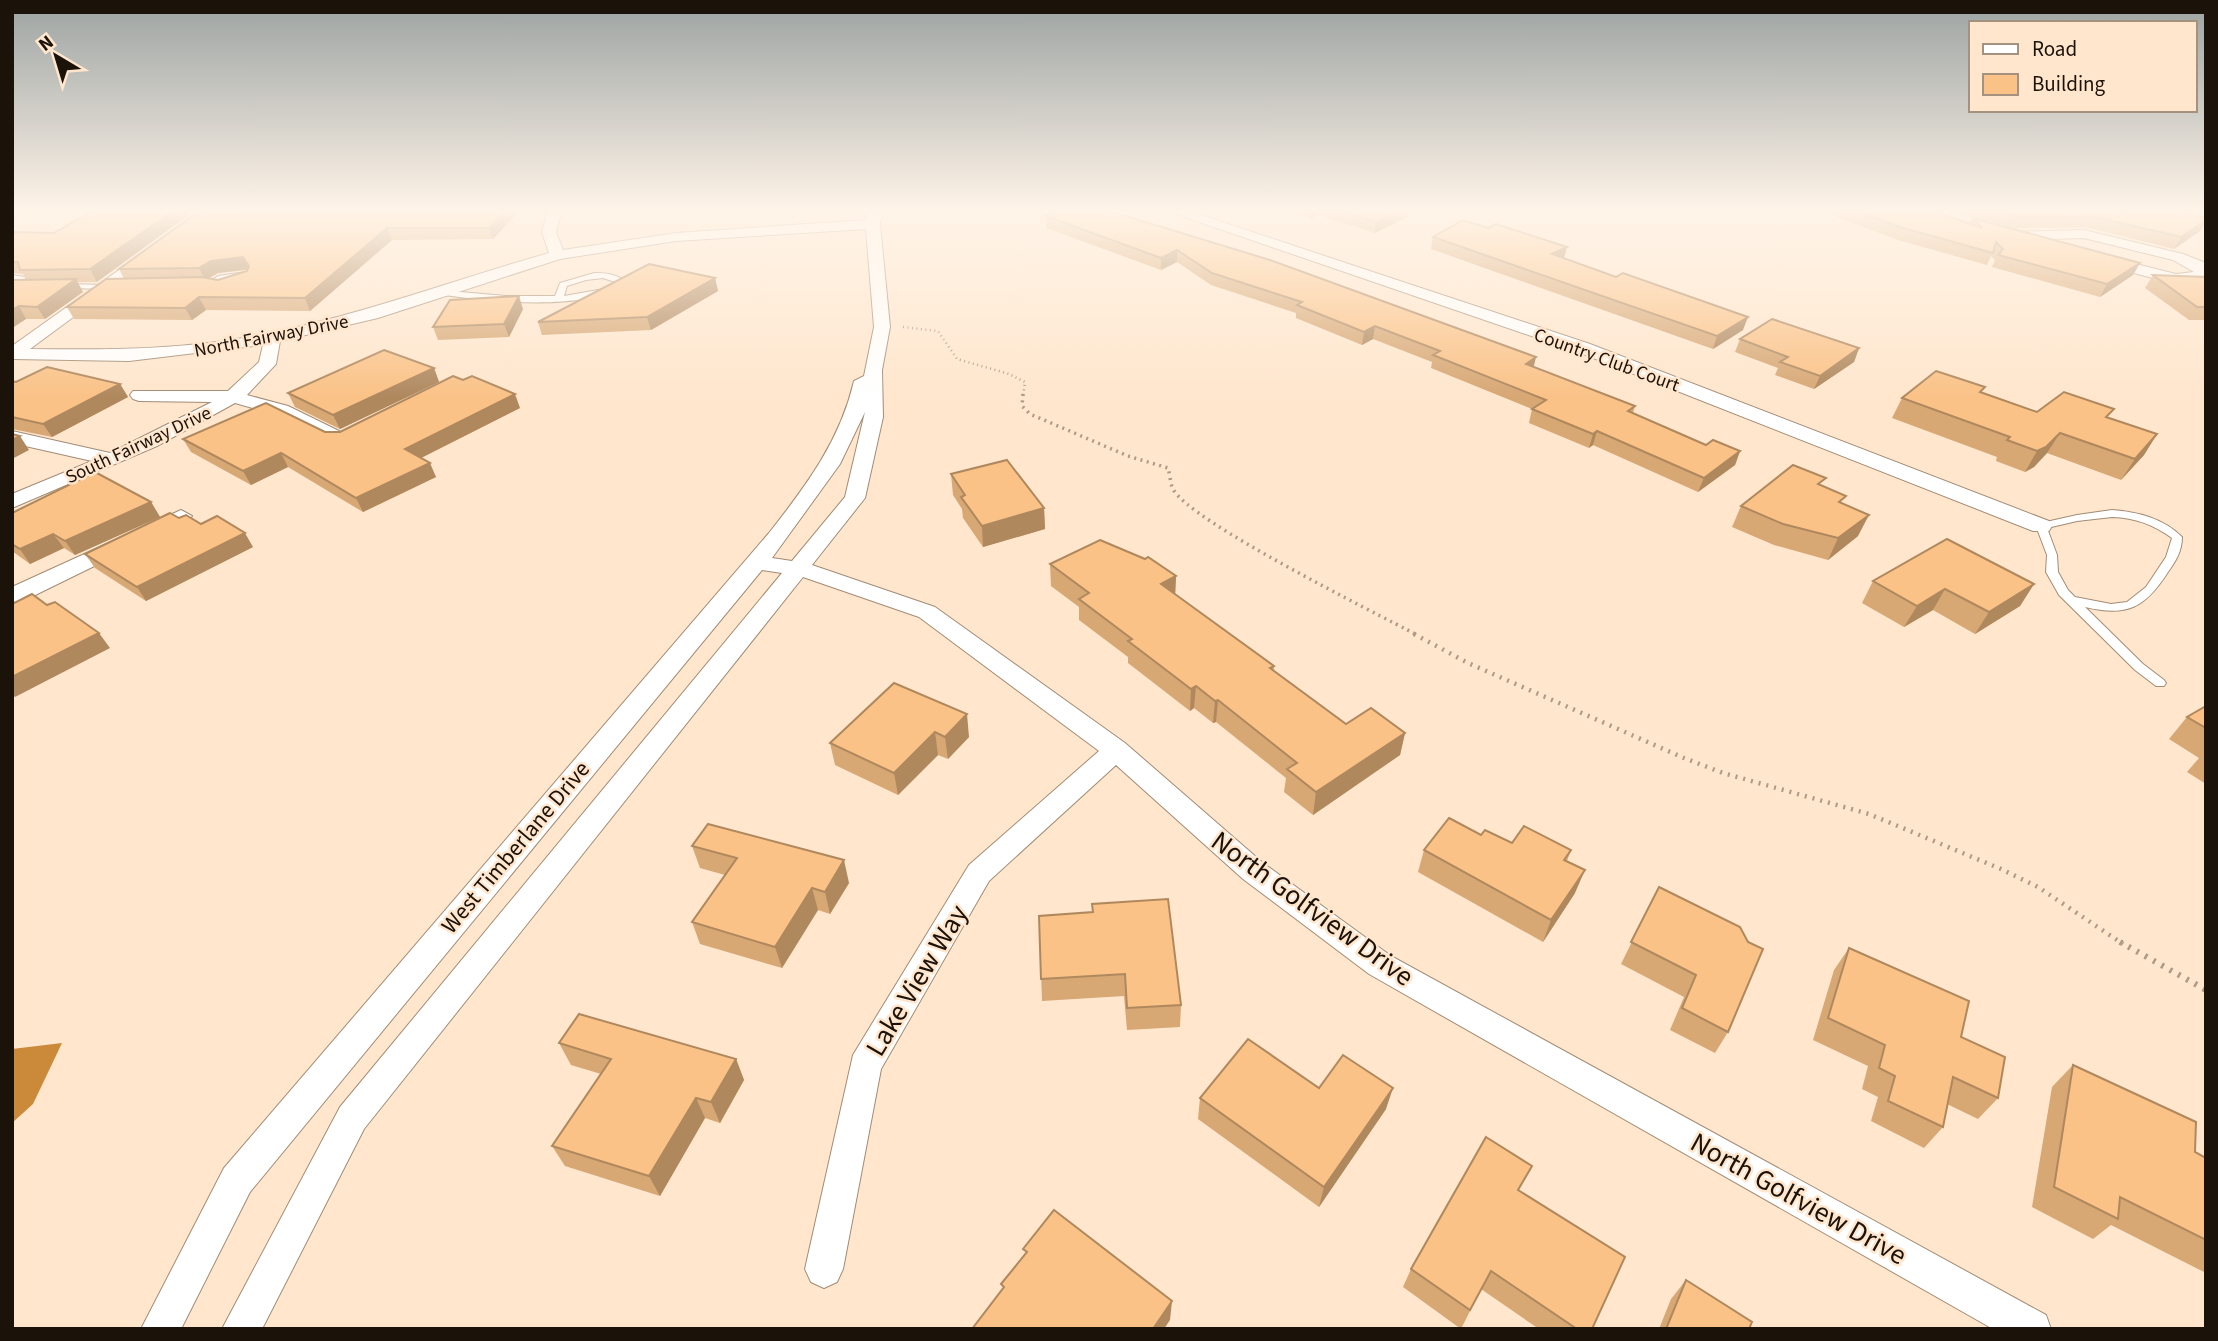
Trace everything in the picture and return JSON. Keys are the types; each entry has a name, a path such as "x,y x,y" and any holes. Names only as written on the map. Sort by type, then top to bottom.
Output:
{"street":[{"path":"12,354 113,287 131,272"},
{"name":"North Fairway Drive","path":"12,354 129,356 205,349 272,338 372,314 504,272"},
{"name":"West Timberlane Drive","path":"241,1329 352,1118 855,498 874,417 873,370 881,329 872,272"},
{"name":"Country Club Court","path":"1355,272 1584,348 2041,526"},
{"path":"2146,272 2176,279 2202,275 2202,272"},
{"name":"South Fairway Drive","path":"12,502 190,423 234,397 267,364 272,338"},
{"name":"West Timberlane Drive","path":"160,1329 237,1180 756,563 831,468 859,408 863,381 873,370"},
{"path":"139,395 234,397 281,410 340,439 352,434"},
{"path":"12,438 108,459"},
{"path":"12,594 15,596 181,516"},
{"name":"North Golfview Drive","path":"756,563 798,568 927,612 1116,750 1253,872 1380,965 2032,1329"},
{"name":"Lake View Way","path":"824,1269 865,1066 979,873 1116,750"}],"lane":[{"path":"437,292 494,299 559,298 598,295 623,283 610,275 574,280 563,285 559,298"},
{"path":"208,285 227,276 249,276 249,279 236,286"},
{"path":"12,277 22,279 17,287"},
{"path":"195,285 225,288"},
{"path":"17,287 33,286"},
{"path":"58,286 113,287"},
{"path":"2071,600 2106,608 2135,606 2150,591 2177,550 2178,537 2165,526 2150,520 2108,512 2041,526 2052,555 2052,572 2071,600 2139,667 2161,683"}],"path":[{"path":"881,329 923,327 939,330 944,333 957,359 993,372 1009,372 1025,382 1022,406 1030,414 1128,456 1163,464 1168,468 1174,489 1180,497 1224,530 1468,663 1684,758 1723,773 1869,814 2001,869 2038,887 2135,952 2206,990"}],"shaded area":[{"path":"62,1043 33,1104 12,1123 12,1049"}],"building":[{"path":"245,272 336,272 305,298 199,297 185,308 67,307 106,279 201,277 218,280"},
{"path":"634,272 685,272 715,278 647,317 538,322"},
{"path":"1210,272 1302,272 1536,357 1526,364 1635,406 1628,411 1706,445 1713,440 1740,451 1704,478 1597,431 1593,434 1532,409 1546,400 1433,355 1440,351 1375,326 1364,332 1297,305 1302,302"},
{"path":"1532,272 1601,272 1616,277 1623,273 1748,317 1717,336"},
{"path":"2060,272 2127,272 2107,284"},
{"path":"2153,275 2206,277 2206,307 2197,307"},
{"path":"76,279 37,307 19,306 12,310 12,280"},
{"path":"519,296 504,324 433,327 450,300"},
{"path":"1772,319 1859,348 1820,376 1780,362 1788,357 1740,339"},
{"path":"384,350 434,368 333,415 288,393"},
{"path":"47,367 120,384 43,424 12,417 12,381 16,382"},
{"path":"1936,371 1985,387 1980,392 2037,412 2064,392 2114,409 2106,417 2157,434 2135,459 2060,433 2046,447 2037,451 2007,440 2010,437 1902,398"},
{"path":"453,376 463,380 472,376 515,394 405,449 430,463 356,498 281,453 243,471 183,439 266,403 325,432 340,432"},
{"path":"1007,460 1044,508 982,526 961,497 965,495 951,474"},
{"path":"1793,465 1826,478 1818,484 1846,496 1839,502 1869,515 1838,538 1783,524 1741,506"},
{"path":"95,472 151,502 65,541 53,534 20,549 12,544 12,513"},
{"path":"170,513 179,518 186,515 201,524 217,516 245,533 137,587 85,554"},
{"path":"1947,539 2034,584 1989,612 1945,589 1917,606 1873,581"},
{"path":"1100,540 1145,559 1148,557 1176,576 1161,584 1274,666 1270,668 1346,724 1371,708 1405,733 1316,792 1287,769 1297,763 1218,700 1215,701 1196,686 1191,689 1128,641 1132,639 1079,599 1089,593 1050,564"},
{"path":"32,594 47,605 55,602 99,633 12,677 12,604"},
{"path":"894,683 967,714 945,737 935,732 894,773 830,743"},
{"path":"2206,706 2206,728 2187,717"},
{"path":"1449,818 1481,835 1485,830 1512,843 1524,826 1571,850 1564,860 1585,870 1551,920 1424,850"},
{"path":"708,824 844,860 825,892 812,888 775,947 692,922 737,858 692,846"},
{"path":"1659,887 1740,927 1748,942 1763,949 1728,1032 1682,1008 1696,975 1631,942"},
{"path":"1168,899 1181,1005 1127,1008 1125,974 1041,979 1039,916 1093,912 1092,904"},
{"path":"1849,948 1969,1001 1961,1037 2005,1057 1998,1098 1953,1077 1943,1127 1888,1101 1895,1076 1879,1068 1885,1045 1828,1018"},
{"path":"579,1014 736,1059 711,1102 696,1098 649,1176 552,1146 611,1059 559,1043"},
{"path":"1248,1039 1319,1088 1343,1055 1393,1088 1324,1187 1200,1098"},
{"path":"2073,1065 2196,1122 2195,1152 2206,1158 2206,1240 2120,1197 2118,1219 2054,1187"},
{"path":"1486,1137 1532,1166 1518,1190 1625,1257 1592,1329 1577,1329 1491,1271 1470,1310 1411,1269"},
{"path":"1054,1210 1172,1301 1153,1329 972,1329 1004,1287 1001,1284 1027,1252 1023,1249"},
{"path":"1686,1280 1752,1322 1749,1329 1666,1329"}]}
